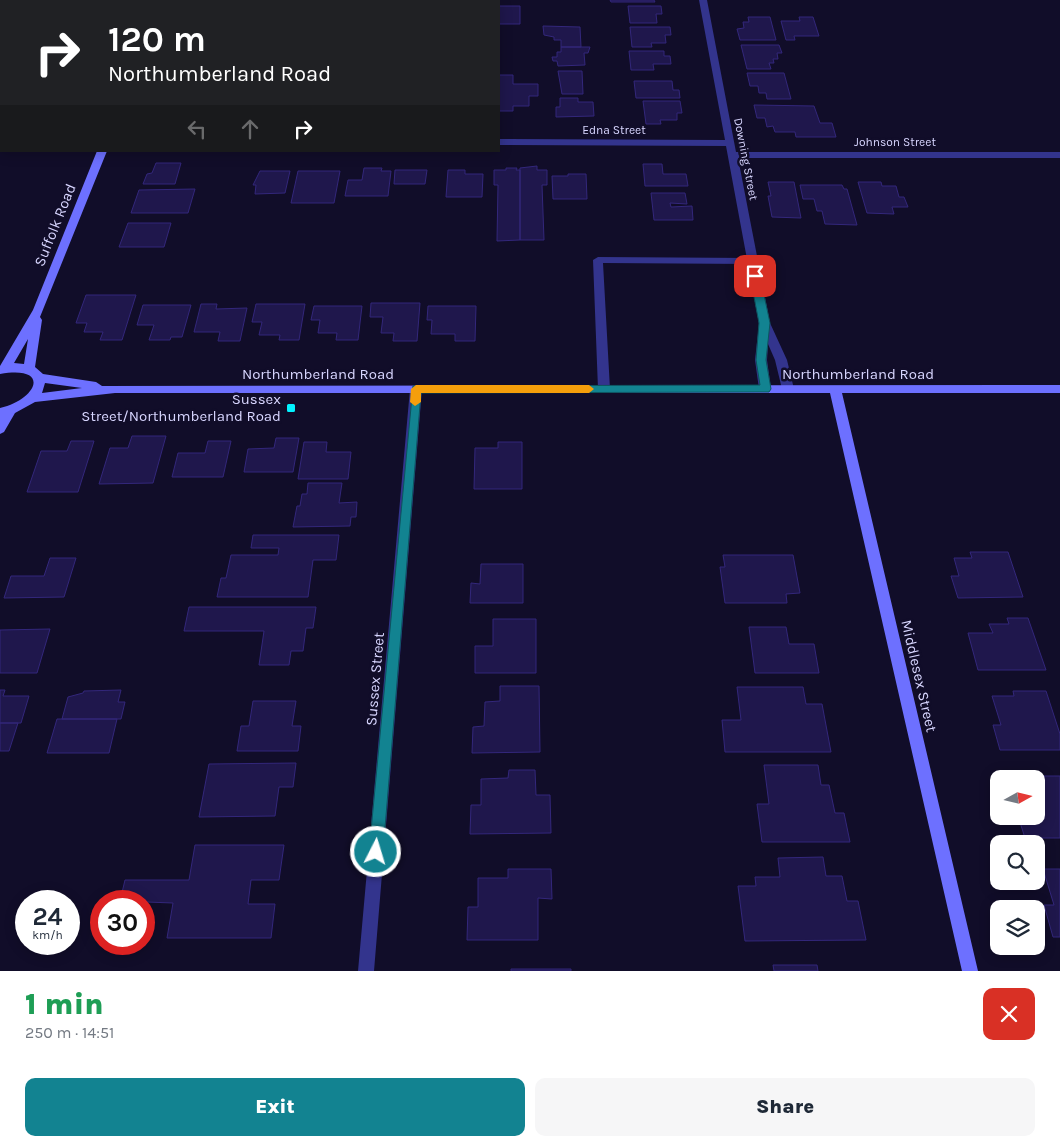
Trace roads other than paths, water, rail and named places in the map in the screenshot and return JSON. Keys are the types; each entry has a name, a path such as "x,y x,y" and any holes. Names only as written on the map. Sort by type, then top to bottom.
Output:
{"street":[{"name":"Downing Street","path":"703,0 728,142 764,323 781,360 788,389"},
{"name":"Edna Street","path":"500,142 728,142"},
{"name":"Suffolk Road","path":"3,369 38,310 102,152"},
{"name":"Johnson Street","path":"731,154 1060,155"},
{"path":"604,389 598,260 752,261"},
{"name":"Suffolk Road","path":"29,368 38,310"},
{"name":"Downing Street","path":"764,323 761,360 765,389"},
{"path":"0,428 5,411 33,398 38,391 40,378 29,368 3,369"},
{"name":"Northumberland Road","path":"40,378 115,389"},
{"name":"Northumberland Road","path":"33,398 115,389 1060,389"},
{"name":"Sussex Street","path":"366,971 416,389"},
{"name":"Middlesex Street","path":"835,389 970,971"}],"place":[{"name":"Sussex Street/Northumberland Road","path":"291,408"}]}
